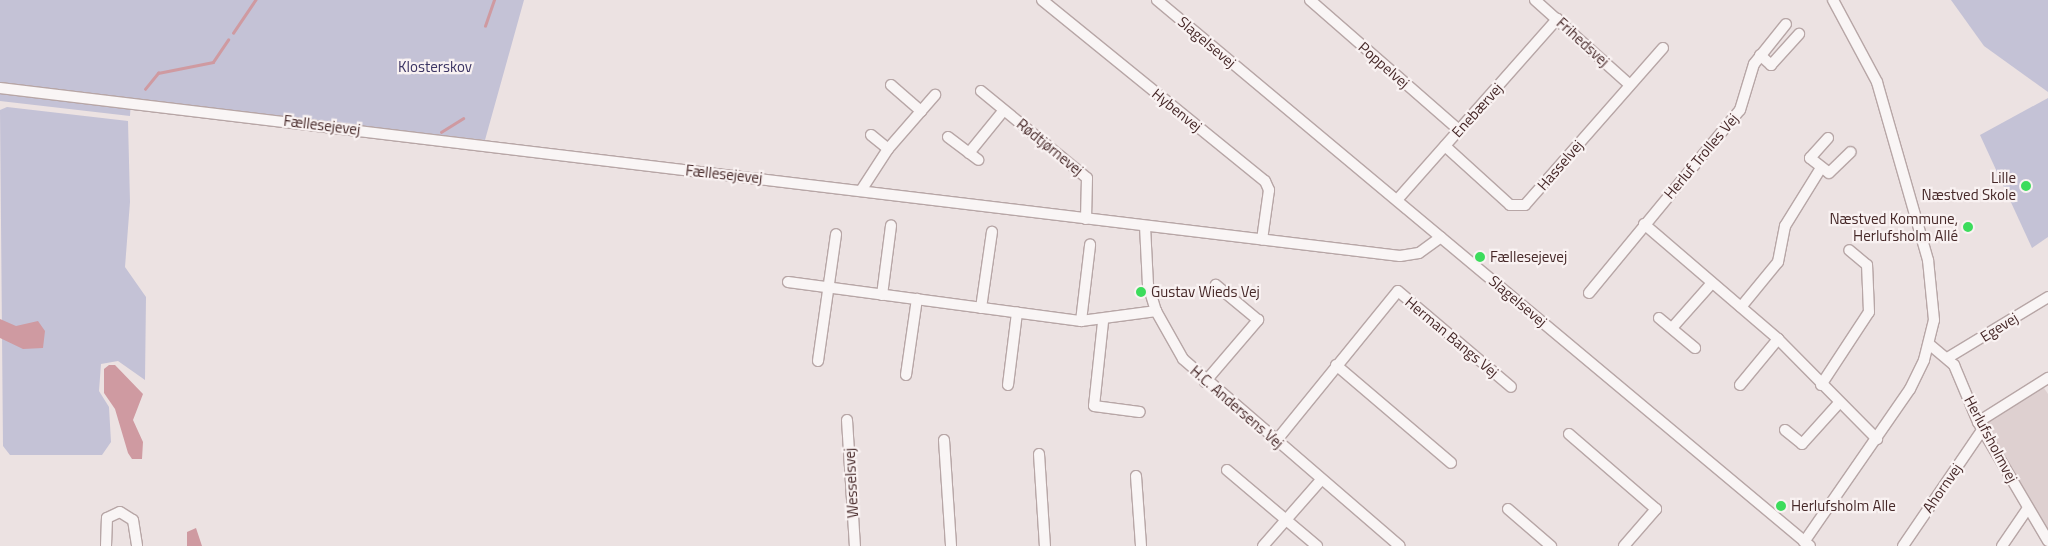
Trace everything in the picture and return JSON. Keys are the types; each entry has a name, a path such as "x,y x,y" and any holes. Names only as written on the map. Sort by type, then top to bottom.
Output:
{"street":[{"name":"Hybenvej","path":"1042,0 1265,181 1269,190 1262,240"},
{"name":"Slagelsevej","path":"1157,0 1807,544"},
{"name":"Poppelvej","path":"1310,0 1458,130"},
{"name":"Frihedsvej","path":"1535,0 1630,85"},
{"path":"1807,544 1910,389 1929,344 1934,294 1928,260 1877,82 1833,0"},
{"name":"Enebærvej","path":"1397,200 1557,19"},
{"name":"Herluf Trolles Vej","path":"1589,293 1740,110 1760,56 1786,24"},
{"path":"1760,56 1771,65 1799,34"},
{"name":"Hasselvej","path":"1445,146 1510,205 1525,205 1663,48"},
{"path":"892,85 921,111"},
{"name":"Fællesejevej","path":"0,88 862,189 1086,219 1400,256 1419,253 1441,237"},
{"name":"Rødtjørnevej","path":"981,91 1087,178 1086,219"},
{"path":"862,189 888,149 934,96"},
{"name":"Rødtjørnevej","path":"969,153 1004,110"},
{"path":"871,135 888,149"},
{"path":"948,137 978,160"},
{"path":"1828,138 1810,158 1829,173 1851,152"},
{"path":"1741,307 1778,262 1785,226 1821,168"},
{"path":"1644,224 1778,340 1839,404 1877,439"},
{"path":"882,295 891,226"},
{"name":"H.C. Andersens Vej","path":"1145,226 1144,263 1156,311 1183,359 1205,382 1400,546"},
{"path":"981,308 992,232"},
{"path":"818,361 836,234"},
{"path":"1081,321 1090,245"},
{"path":"1820,385 1869,312 1867,265 1850,250"},
{"path":"788,282 1081,321 1103,322 1156,311"},
{"path":"1672,328 1712,283"},
{"path":"1205,382 1258,320 1216,285"},
{"name":"Herman Bangs Vej","path":"1276,441 1398,291 1510,387"},
{"name":"Egevej","path":"1949,358 2048,297"},
{"path":"906,375 917,299"},
{"path":"1008,385 1017,312"},
{"path":"1659,318 1696,348"},
{"path":"1103,322 1094,406 1140,412"},
{"path":"1740,385 1778,340"},
{"path":"1929,344 1949,358"},
{"name":"Herlufsholmvej","path":"1949,358 1980,426 2048,541"},
{"path":"1336,365 1451,463"},
{"path":"1980,426 2046,382"},
{"path":"1784,430 1802,444 1839,404"},
{"name":"Wesselsvej","path":"847,420 855,546"},
{"name":"Ahornvej","path":"1903,546 1980,426"},
{"path":"1569,434 1656,509 1624,546"},
{"path":"944,440 950,546"},
{"path":"1039,454 1045,546"},
{"path":"1227,470 1317,546"},
{"path":"1136,476 1141,546"},
{"path":"1263,546 1287,521 1321,480"},
{"path":"2002,546 2028,508"},
{"path":"1508,509 1551,546"},
{"path":"106,546 107,518 120,512 133,520 137,546"}],"shaded area":[{"path":"0,319 16,326 38,321 45,331 43,348 23,349 0,338"},
{"path":"109,365 115,365 143,394 133,420 143,442 142,459 132,459 128,453 115,409 104,393 104,369"},
{"path":"2042,385 2048,394 2048,529 1987,425 1989,418"},
{"path":"196,528 202,546 187,546 187,532"}],"green space":[{"name":"Klosterskov","path":"0,0 524,0 485,140 131,100 130,116 0,101"},
{"path":"1951,0 2048,0 2048,92 1984,46"},
{"name":"Lille Næstved Skole","path":"2048,98 2048,237 2032,248 1980,135"},
{"path":"7,107 128,121 130,202 125,267 146,297 145,380 118,361 101,364 99,391 109,407 111,442 102,455 10,455 3,446 0,110"}],"waterway":[{"path":"233,33 255,0"},
{"path":"485,26 494,0"},
{"path":"145,89 158,73 213,62 228,40"},
{"path":"441,132 463,118"}],"place":[{"name":"Lille Næstved Skole","path":"2026,186"},
{"name":"Næstved Kommune, Herlufsholm Allé","path":"1968,227"},
{"name":"Fællesejevej","path":"1480,257"},
{"name":"Gustav Wieds Vej","path":"1141,292"},
{"name":"Herlufsholm Alle","path":"1781,506"}]}
